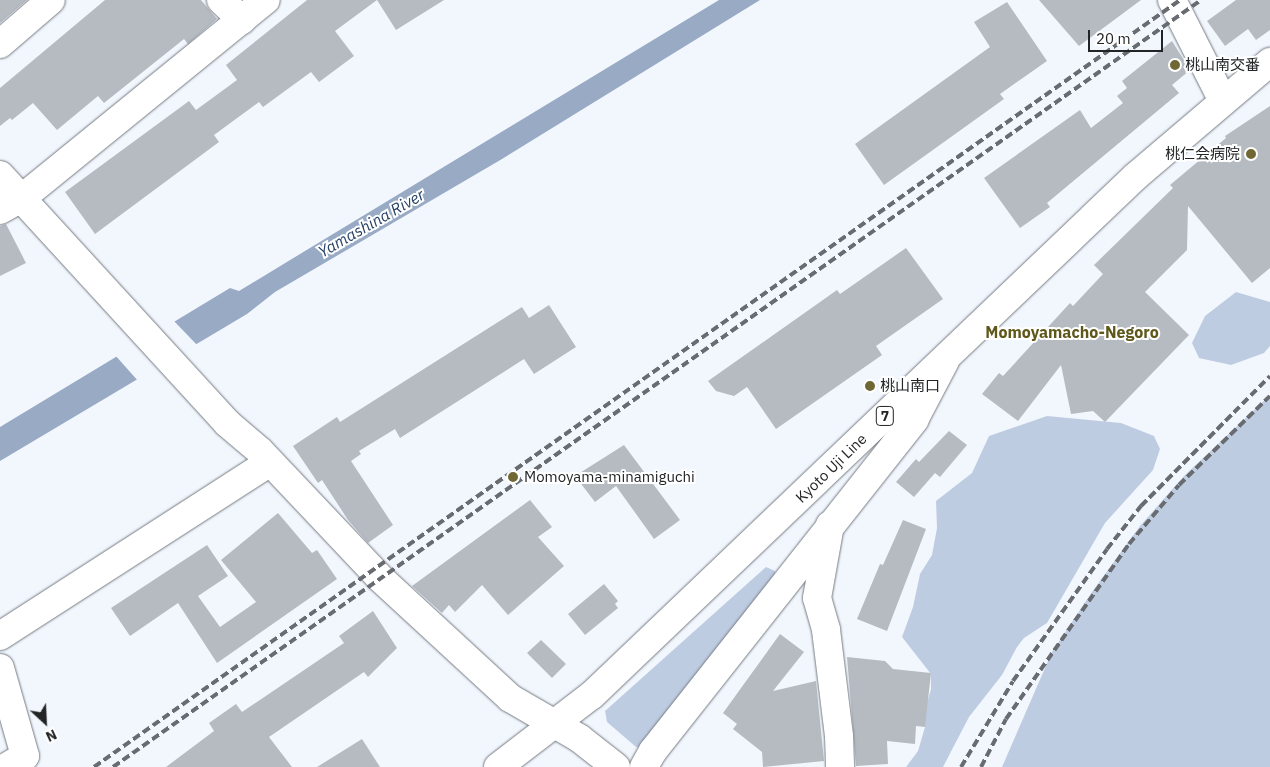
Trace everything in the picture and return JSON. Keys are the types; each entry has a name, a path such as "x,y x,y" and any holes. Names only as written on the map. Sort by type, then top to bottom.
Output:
{"street":[{"path":"0,44 51,0"},
{"path":"221,0 242,20"},
{"path":"11,204 266,0"},
{"path":"1172,0 1223,101"},
{"name":"Kyoto Uji Line","path":"498,767 592,695 1136,176 1270,62"},
{"path":"0,175 11,204 97,282 227,423 270,462 380,578 503,692 555,724 616,767"},
{"path":"644,767 653,750 914,420 948,355"},
{"path":"0,636 270,462"},
{"path":"830,525 817,598 826,630 840,736 840,767"},
{"path":"0,668 25,756 7,767"}],"shaded area":[{"path":"1236,292 1270,302 1270,346 1264,353 1231,365 1199,358 1192,343 1205,316"},
{"path":"1270,395 1270,767 1002,767 1052,652 1092,592 1140,526 1184,476"},
{"path":"1047,416 1121,423 1154,436 1160,449 1153,470 1105,523 1047,623 1024,638 1017,647 1002,675 969,717 943,767 906,767 918,751 925,727 924,714 931,689 931,674 902,637 913,607 920,574 932,555 937,528 936,501 972,473 989,436"},
{"path":"766,567 775,571 775,579 641,747 636,747 607,722 605,711"}],"water":[{"name":"Yamashina River","path":"719,0 760,0 502,159 275,292 247,314 0,461 0,427 230,288 239,291"}],"pier":[{"path":"173,320 198,346 139,382 115,355"}],"building":[{"path":"0,0 27,0 0,23"},
{"path":"105,0 201,0 217,19 188,44 184,39 104,103 98,96 57,130 33,103 12,120 10,118 0,126 0,88"},
{"path":"307,0 377,0 335,31 354,56 319,82 311,72 263,107 259,102 214,135 219,142 95,234 65,192 189,101 196,110 237,80 226,65"},
{"path":"377,0 444,0 396,30"},
{"path":"1039,0 1141,0 1079,46"},
{"path":"1236,0 1270,0 1270,30 1256,40 1248,29 1225,46 1207,21"},
{"path":"1007,2 1047,61 1000,94 1004,99 884,185 855,144 990,47 974,22"},
{"path":"1172,41 1190,70 1172,85 1179,93 1047,203 1050,207 1020,228 984,178 1080,110 1091,128 1123,103 1117,96 1127,88 1122,81"},
{"path":"1270,106 1270,268 1252,283 1188,206 1187,250 1145,292 1189,335 1105,422 1093,411 1071,414 1061,365 1018,421 982,394 999,373 1003,376 1070,303 1073,306 1103,274 1094,265 1173,188 1170,185 1226,138 1225,136"},
{"path":"6,224 26,263 0,276 0,226"},
{"path":"906,248 943,299 876,346 882,355 776,429 747,387 734,396 716,391 708,381 837,290 840,294"},
{"path":"549,305 576,347 534,374 524,359 400,438 395,429 359,451 361,454 351,461 393,525 368,543 348,520 322,480 318,483 293,446 337,417 340,422 522,307 529,318"},
{"path":"949,431 967,445 940,477 935,473 914,497 896,482 916,459 919,462"},
{"path":"624,445 680,520 654,539 616,486 595,502 575,476"},
{"path":"530,500 552,527 538,537 564,566 508,615 482,585 455,612 449,605 442,613 412,586"},
{"path":"278,513 312,553 317,550 337,579 217,663 178,603 130,636 111,608 207,545 228,576 198,596 220,627 256,602 221,560"},
{"path":"903,520 926,529 887,631 857,619 880,564 883,565"},
{"path":"604,584 618,601 615,604 618,608 585,635 568,614"},
{"path":"373,611 397,648 368,677 364,672 269,737 292,767 166,767 214,731 209,723 236,704 242,712 344,643 339,636"},
{"path":"780,634 804,652 773,691 816,681 824,761 763,767 762,752 733,729 737,724 723,713"},
{"path":"541,640 566,664 552,678 527,653"},
{"path":"847,657 885,661 893,669 931,673 925,727 916,726 915,744 887,741 888,764 856,766"},
{"path":"362,739 380,767 317,767"}],"railway":[{"path":"94,767 1180,0"},
{"path":"113,767 1201,0"},
{"path":"961,767 1013,681 1107,549 1141,506 1270,376"},
{"path":"981,767 1006,719 1129,544 1179,485 1270,396"}],"place":[{"name":"桃山南交番","path":"1175,65"},
{"name":"桃仁会病院","path":"1251,154"},
{"name":"桃山南口","path":"870,386"},
{"name":"Momoyama-minamiguchi","path":"513,477"}],"district":[{"name":"Momoyamacho-Negoro","path":"1072,332"}]}
